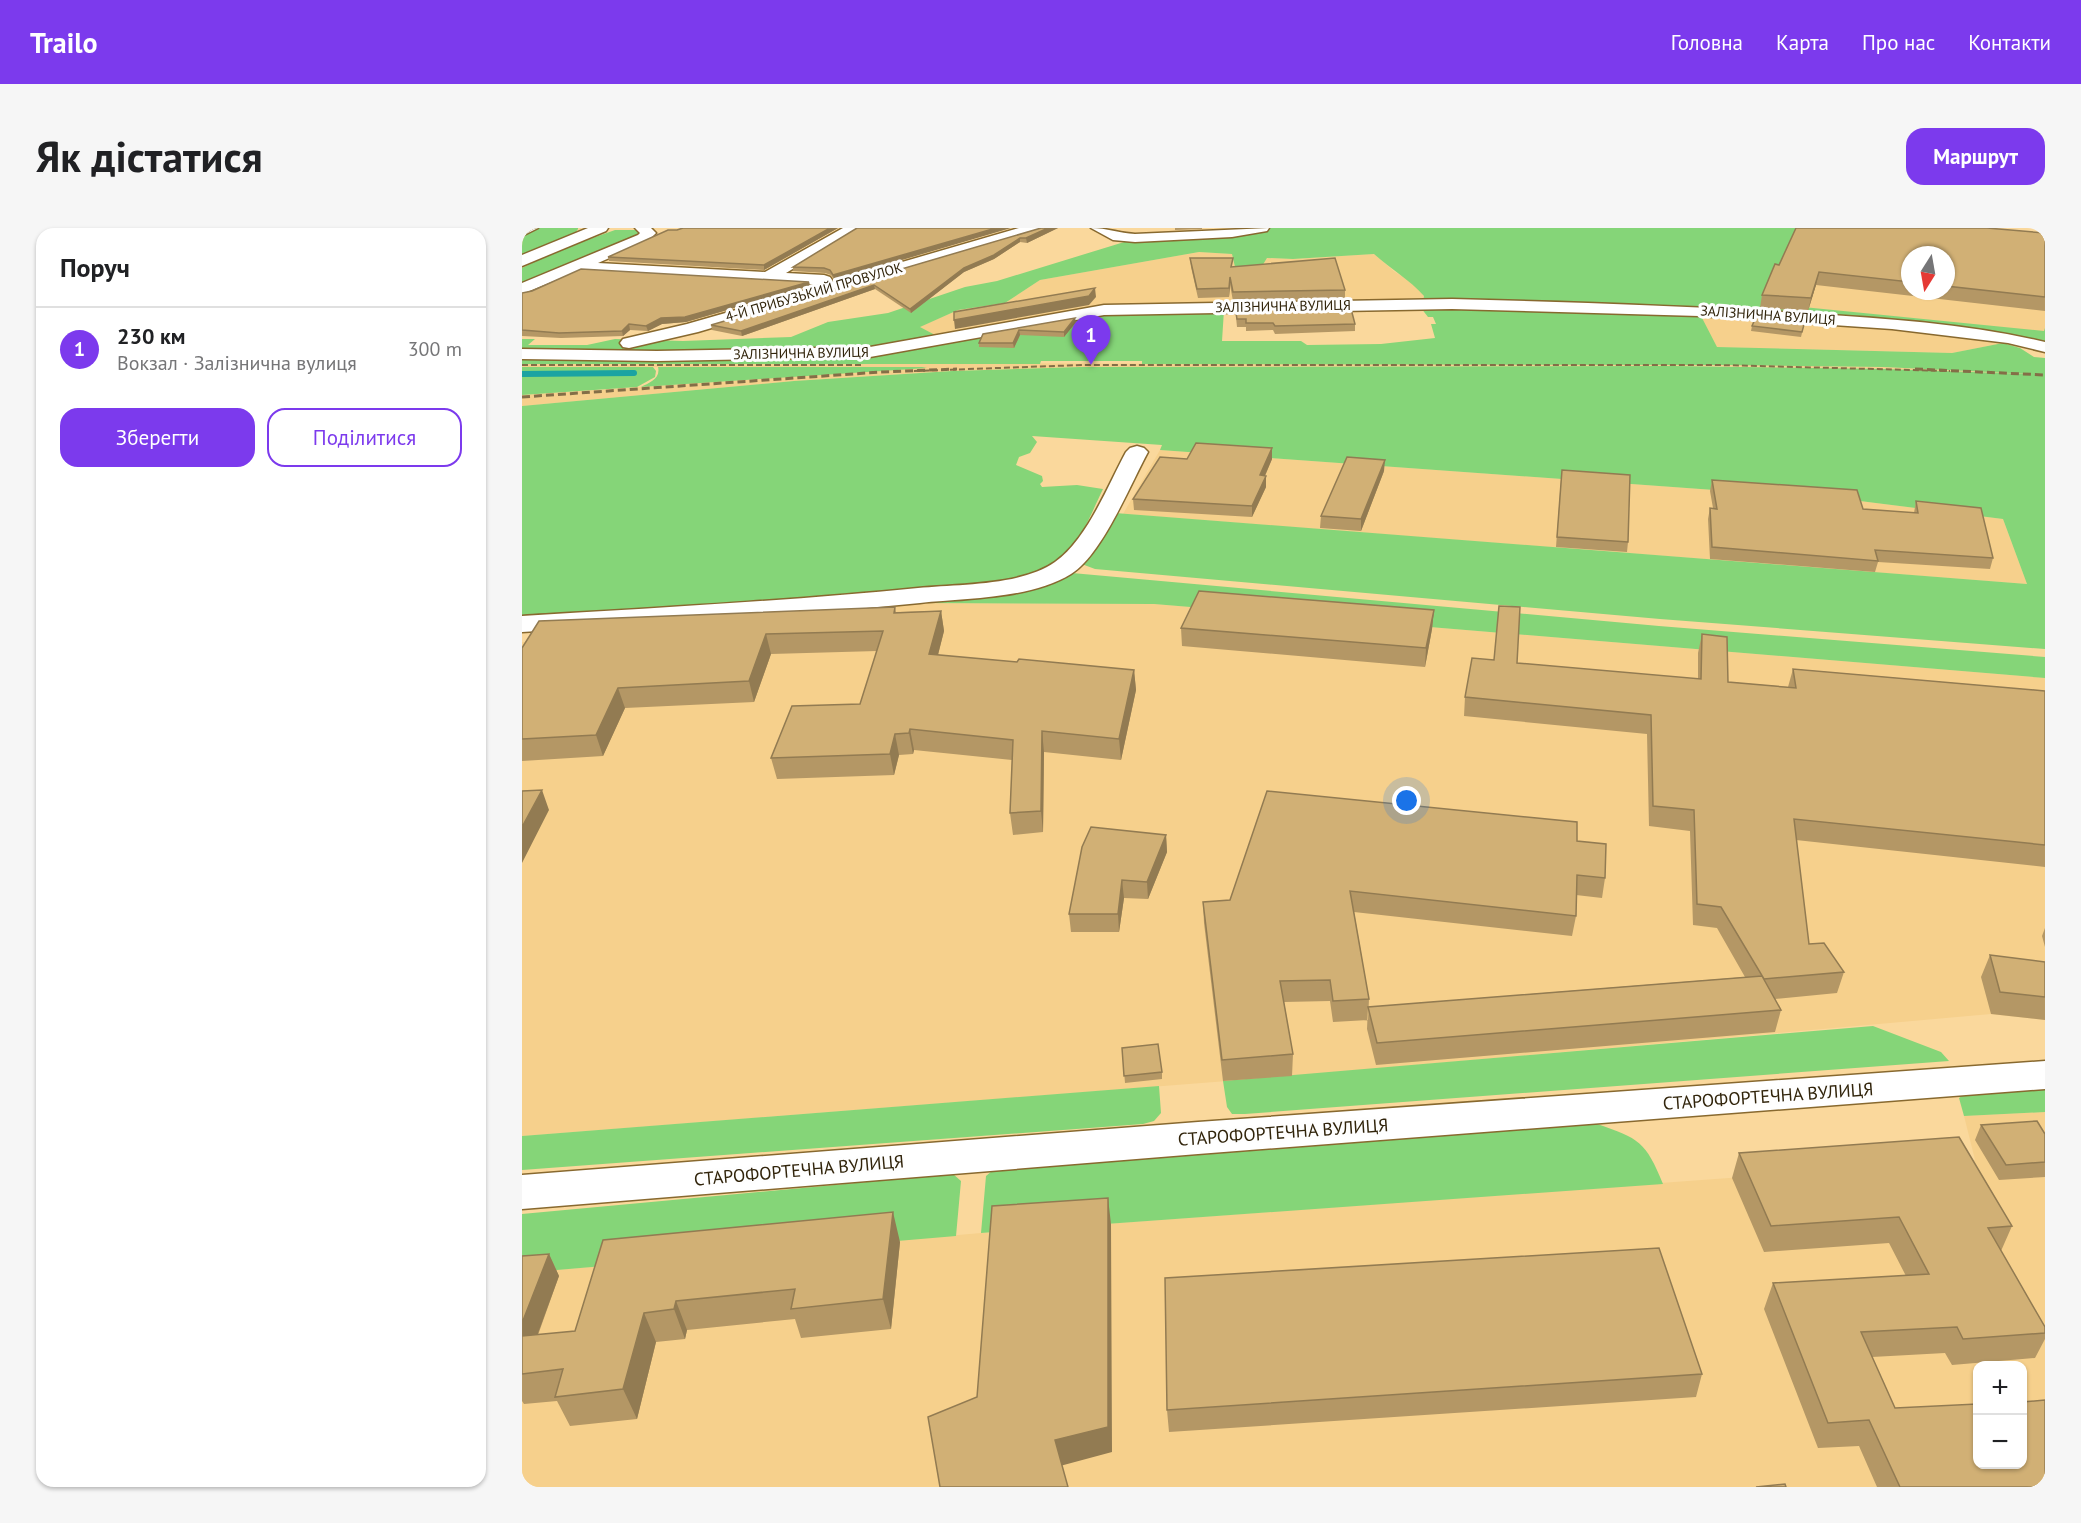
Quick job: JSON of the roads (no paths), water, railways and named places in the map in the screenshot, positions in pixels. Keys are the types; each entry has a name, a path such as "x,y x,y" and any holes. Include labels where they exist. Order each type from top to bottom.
{"street":[{"path":"522,232 531,228"},
{"path":"522,261 601,228"},
{"path":"522,289 647,236 648,231 642,228"},
{"path":"768,277 854,228"},
{"name":"4-Й ПРИБУЗЬКИЙ ПРОВУЛОК","path":"593,356 607,349 692,328 1035,228"},
{"path":"1098,228 1110,235 1134,238 1210,234 1262,228"},
{"path":"573,266 844,282"},
{"name":"ЗАЛІЗНИЧНА ВУЛИЦЯ","path":"522,354 593,356 870,352 1066,315 1142,308 1452,304 1783,315 2008,338 2045,346"},
{"path":"522,624 811,607 990,587 1032,580 1063,568 1079,555 1137,452"},
{"name":"СТАРОФОРТЕЧНА ВУЛИЦЯ","path":"522,1192 1186,1139 2045,1075"}],"waterway":[{"path":"522,374 634,373"}],"railway":[{"path":"522,365 863,365"},
{"path":"914,371 1082,365 1719,365 1950,371"},
{"path":"522,397 881,372 957,369"},
{"path":"1915,369 2045,375"}],"place":[{"name":"230 км","path":"1091,365"}]}
